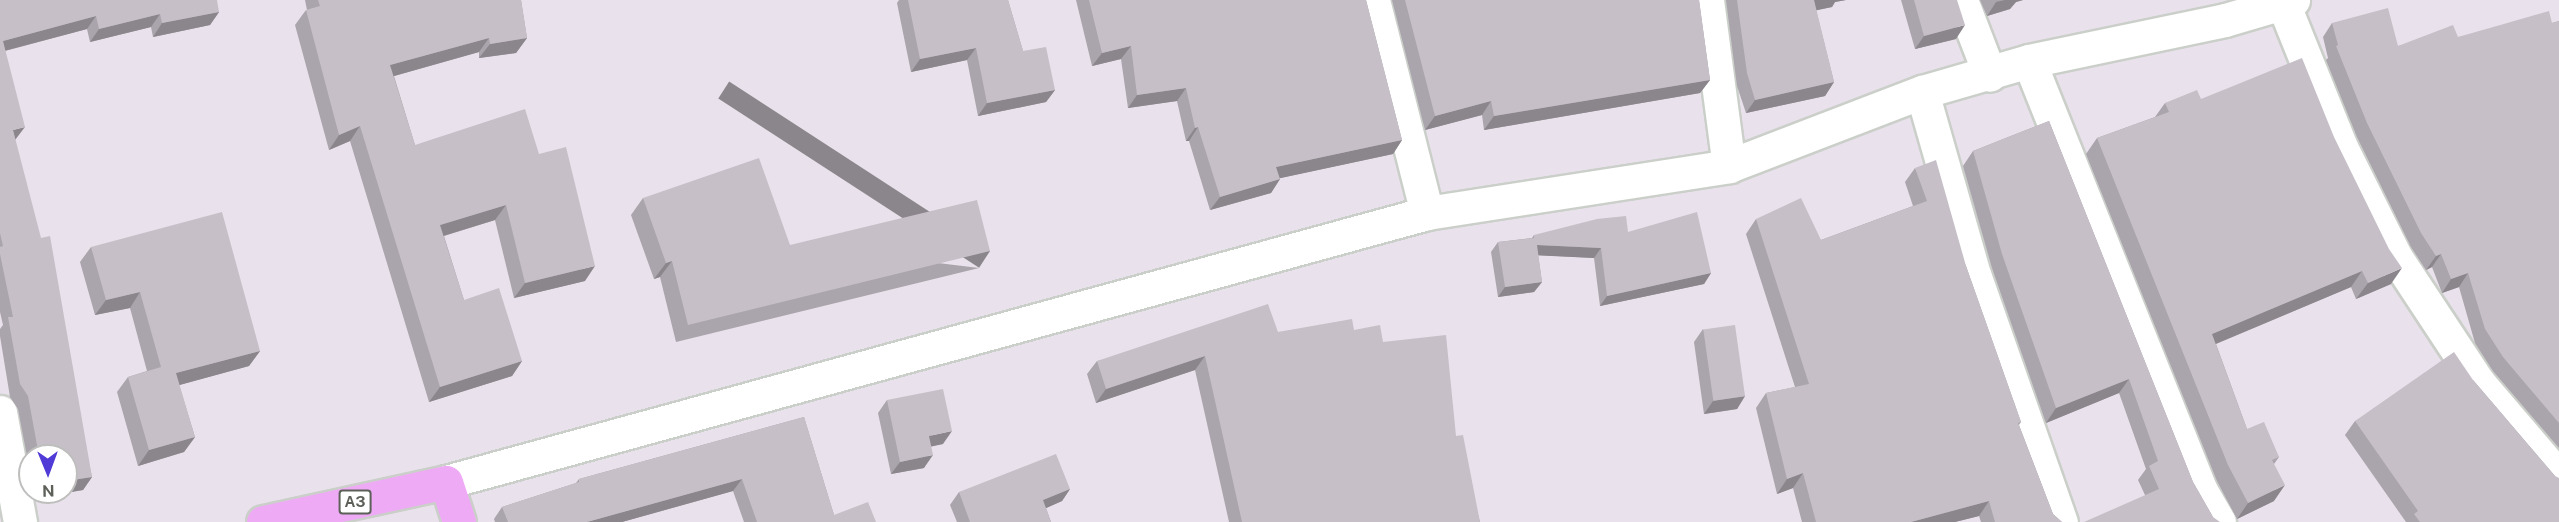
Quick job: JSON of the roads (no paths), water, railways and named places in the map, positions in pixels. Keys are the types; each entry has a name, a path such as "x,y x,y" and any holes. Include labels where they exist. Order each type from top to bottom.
{"main road":[{"name":"A3","path":"263,522 446,482"},
{"path":"446,482 459,522"}],"street":[{"path":"1373,0 1426,213"},
{"path":"1707,0 1729,166"},
{"path":"1961,0 1990,75"},
{"path":"446,482 1426,213 1729,166 1922,92 2222,10 2288,1 2340,145 2395,256 2478,382 2559,477"},
{"path":"2029,61 2200,489 2219,522"},
{"path":"1922,92 1974,274 2061,522"},
{"path":"0,412 20,522"}]}
